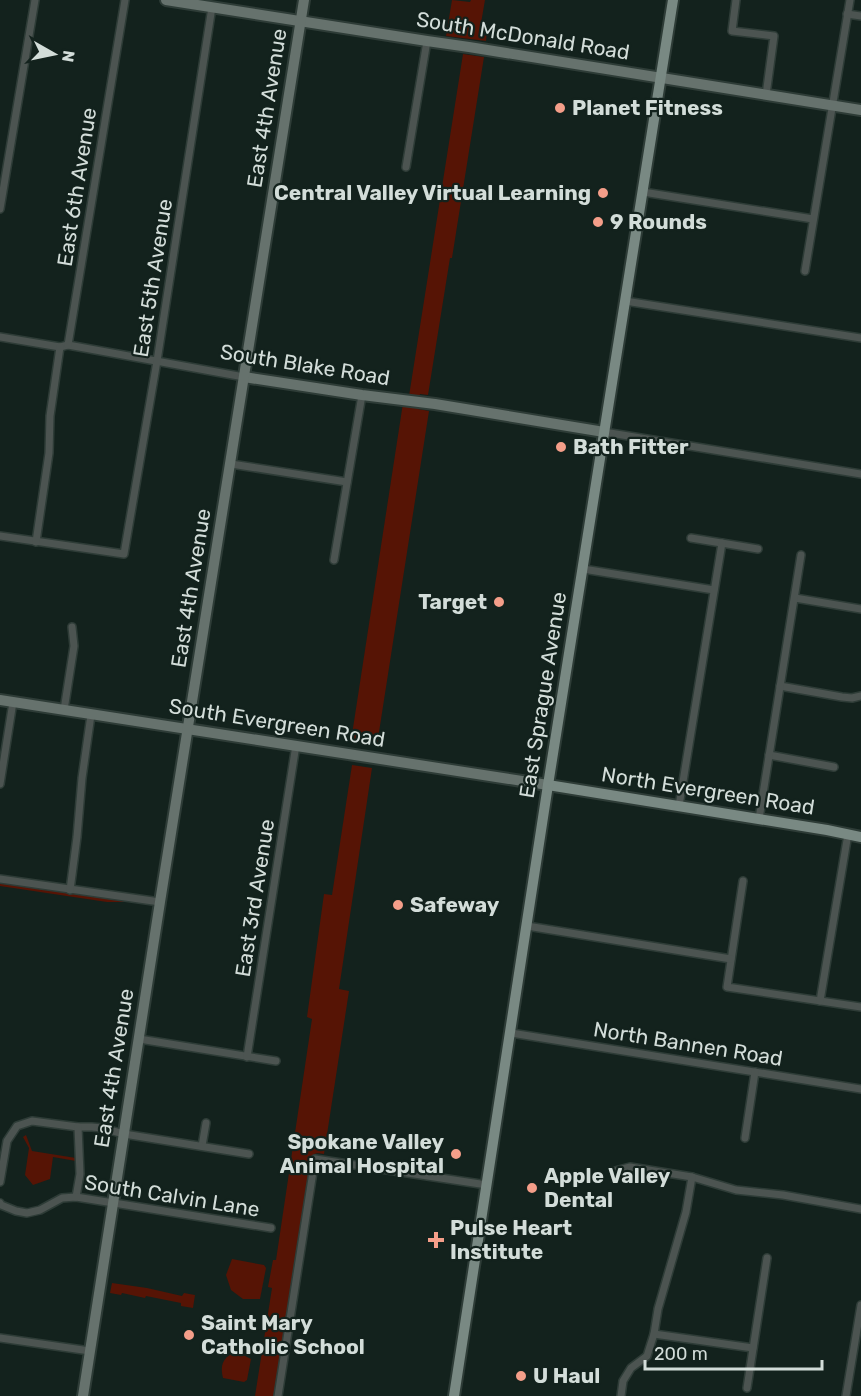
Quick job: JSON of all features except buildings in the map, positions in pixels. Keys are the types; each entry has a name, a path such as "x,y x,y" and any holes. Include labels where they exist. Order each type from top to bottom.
{"main road":[{"name":"East Sprague Avenue","path":"454,1396 673,0"},
{"name":"North Evergreen Road","path":"549,785 861,837"}],"street":[{"path":"0,209 35,0"},
{"name":"East 6th Avenue","path":"36,542 49,453 50,416 125,0"},
{"name":"South McDonald Road","path":"166,0 861,110"},
{"name":"East 4th Avenue","path":"82,1396 304,0"},
{"path":"736,0 732,31 774,36 766,95"},
{"path":"805,271 850,0"},
{"name":"East 5th Avenue","path":"36,542 124,554 157,361 212,8"},
{"path":"848,14 861,16"},
{"path":"406,167 427,41"},
{"path":"643,192 813,219"},
{"path":"625,301 861,338"},
{"name":"South Blake Road","path":"0,338 64,346 244,377 427,403 604,432"},
{"path":"334,560 362,395"},
{"path":"604,432 861,474"},
{"path":"231,465 347,482"},
{"path":"0,536 36,542"},
{"path":"691,538 758,549"},
{"path":"680,806 722,543"},
{"path":"759,819 801,555"},
{"path":"583,570 714,590"},
{"path":"795,598 861,609"},
{"path":"64,710 74,645 72,627"},
{"path":"780,686 842,697 861,696"},
{"name":"South Evergreen Road","path":"0,700 549,785"},
{"path":"0,784 13,702"},
{"path":"70,890 91,715"},
{"name":"East 3rd Avenue","path":"247,1056 296,745"},
{"path":"770,755 834,766"},
{"path":"820,1001 848,834"},
{"path":"0,879 160,902"},
{"path":"743,881 727,987 861,1007"},
{"path":"527,926 731,959"},
{"name":"North Bannen Road","path":"511,1033 861,1089"},
{"path":"139,1039 276,1061"},
{"path":"745,1138 754,1072"},
{"path":"0,1182 6,1141 17,1126 32,1121 92,1127 249,1154"},
{"path":"202,1146 206,1123"},
{"path":"76,1197 80,1174 78,1127"},
{"path":"279,1396 315,1159 487,1185"},
{"path":"615,1171 630,1167 692,1177 735,1190 783,1195 861,1209"},
{"path":"621,1396 623,1381 631,1368 647,1356 686,1212 692,1177"},
{"name":"South Calvin Lane","path":"0,1204 27,1213 40,1210 62,1198 76,1197 271,1228"},
{"path":"747,1388 766,1258"},
{"path":"846,1396 861,1305"},
{"path":"654,1334 753,1348"},
{"path":"0,1338 90,1351"}],"shaded area":[{"path":"452,0 470,2 471,0 485,0 480,29 487,31 486,41 446,36"},
{"path":"463,54 484,57 428,395 420,394 419,398 409,396"},
{"path":"403,403 418,405 418,409 429,411 377,745 351,741"},
{"path":"352,765 372,768 339,989 349,991 324,1154 318,1153 311,1158 274,1396 255,1396 272,1288 268,1287 273,1260 276,1260 312,1019 307,1017 324,894 332,895"},
{"path":"0,882 83,895 130,899 123,902 107,902 0,886"},
{"path":"26,1135 32,1151 76,1158 76,1161 53,1157 50,1179 33,1185 25,1175 29,1148 23,1137"},
{"path":"232,1259 264,1265 266,1268 260,1299 243,1299 231,1290 226,1275"},
{"path":"112,1283 182,1296 184,1293 195,1295 193,1308 181,1306 181,1303 146,1296 145,1298 110,1293"},
{"path":"234,1353 251,1359 247,1380 244,1382 223,1378 223,1363"}],"place":[{"name":"Planet Fitness","path":"560,108"},
{"name":"Central Valley Virtual Learning","path":"603,193"},
{"name":"9 Rounds","path":"598,222"},
{"name":"Bath Fitter","path":"561,447"},
{"name":"Target","path":"499,602"},
{"name":"Safeway","path":"398,905"},
{"name":"Spokane Valley Animal Hospital","path":"456,1154"},
{"name":"Apple Valley Dental","path":"532,1188"},
{"name":"Pulse Heart Institute","path":"436,1240"},
{"name":"Saint Mary Catholic School","path":"189,1335"},
{"name":"U Haul","path":"521,1376"}]}
